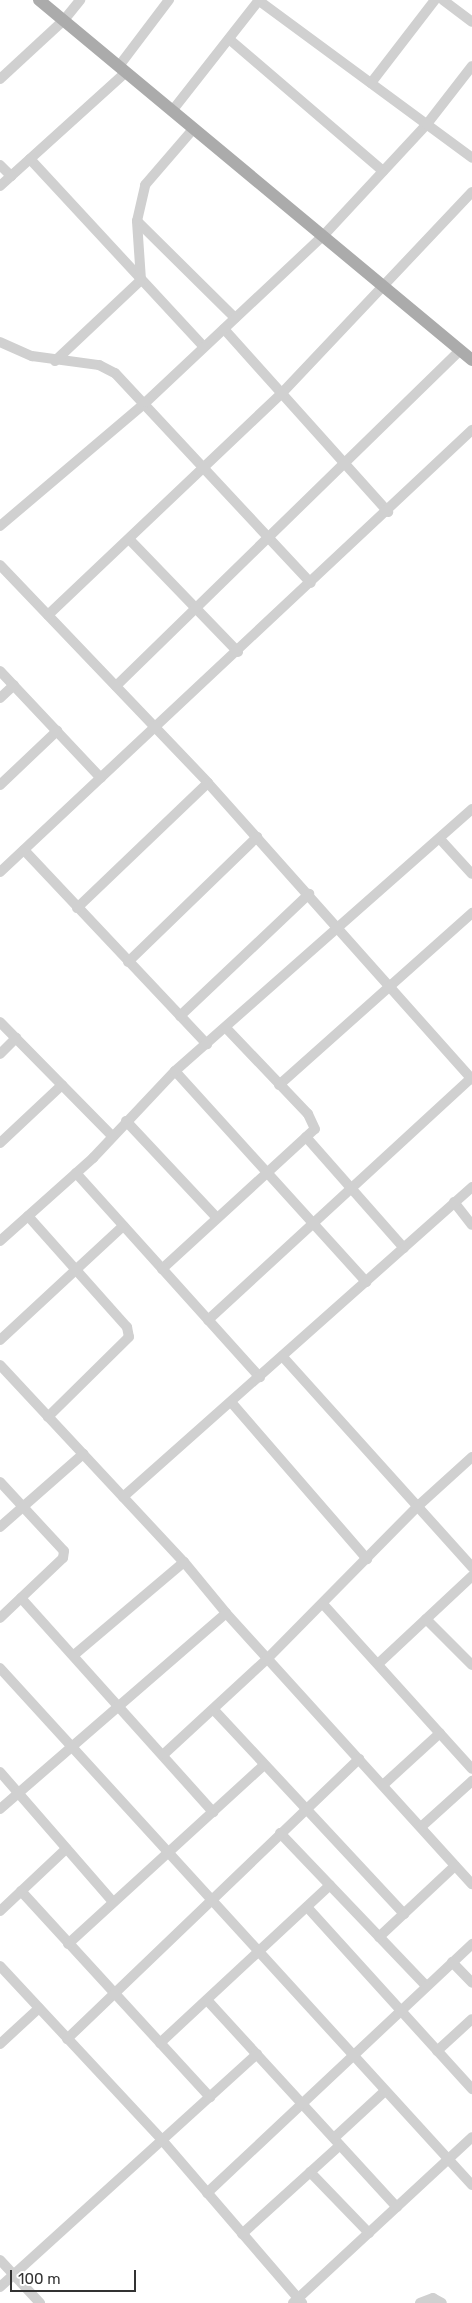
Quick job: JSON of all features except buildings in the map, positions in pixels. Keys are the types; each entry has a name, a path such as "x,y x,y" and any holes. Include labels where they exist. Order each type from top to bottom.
{"main road":[{"path":"39,0 472,360"}],"street":[{"path":"0,79 64,20 80,0"},
{"path":"0,186 122,69 169,0"},
{"path":"172,111 259,0 472,158"},
{"path":"372,84 435,0"},
{"path":"443,0 472,22"},
{"path":"229,39 383,171"},
{"path":"0,526 146,402 323,236 427,124 472,66"},
{"path":"142,280 137,221 146,185 194,128"},
{"path":"30,159 204,347"},
{"path":"0,165 11,176"},
{"path":"48,615 281,394 385,287 472,192"},
{"path":"137,221 235,318"},
{"path":"55,361 142,280"},
{"path":"224,329 388,512"},
{"path":"0,342 55,361 108,367 146,402 311,583"},
{"path":"116,686 270,539 460,350"},
{"path":"0,872 388,512 472,430"},
{"path":"129,539 238,652"},
{"path":"0,565 208,783 340,928 471,1078 314,1225 208,1320"},
{"path":"0,670 101,778"},
{"path":"0,698 14,685"},
{"path":"0,785 57,731"},
{"path":"77,908 208,783"},
{"path":"2,1235 28,1216 76,1173 176,1071 340,928 472,809"},
{"path":"128,962 257,837"},
{"path":"440,839 472,874"},
{"path":"24,850 207,1044"},
{"path":"180,1016 309,894"},
{"path":"278,1085 472,913"},
{"path":"0,1022 112,1136"},
{"path":"162,1269 315,1129 314,1121 226,1028"},
{"path":"0,1054 16,1038"},
{"path":"176,1071 266,1174 366,1282"},
{"path":"0,1143 62,1085"},
{"path":"126,1121 217,1218"},
{"path":"306,1137 404,1248"},
{"path":"76,1173 260,1378"},
{"path":"122,1497 260,1378 472,1186"},
{"path":"454,1202 472,1225"},
{"path":"28,1216 128,1327 129,1337 48,1417"},
{"path":"0,1340 123,1226"},
{"path":"282,1358 472,1567"},
{"path":"0,1365 184,1562 267,1659 471,1882"},
{"path":"231,1402 367,1559"},
{"path":"0,1527 83,1454"},
{"path":"164,1754 214,1710 267,1659 418,1506 472,1457"},
{"path":"0,1482 64,1551 63,1558 0,1618"},
{"path":"74,1654 184,1562"},
{"path":"378,1664 472,1576"},
{"path":"22,1598 164,1754 213,1812"},
{"path":"323,1604 472,1769"},
{"path":"0,1809 75,1747 226,1613"},
{"path":"426,1619 472,1665"},
{"path":"0,1668 75,1747 210,1900 472,2185"},
{"path":"214,1710 264,1766 404,1914"},
{"path":"383,1785 440,1733"},
{"path":"68,2039 210,1900 359,1759"},
{"path":"68,1944 264,1766"},
{"path":"0,1772 113,1902"},
{"path":"420,1828 472,1781"},
{"path":"280,1834 426,1986"},
{"path":"0,1911 66,1849"},
{"path":"379,1937 455,1866"},
{"path":"160,2043 330,1885"},
{"path":"21,1891 210,2097"},
{"path":"307,1907 472,2090"},
{"path":"207,2193 301,2102 472,1944"},
{"path":"452,1962 472,1983"},
{"path":"0,1966 162,2140 298,2301 472,2137"},
{"path":"207,2000 397,2207"},
{"path":"0,2044 39,2008"},
{"path":"437,2052 472,2019"},
{"path":"0,2287 257,2054"},
{"path":"242,2234 310,2172 385,2091"},
{"path":"310,2172 369,2233"},
{"path":"0,2260 40,2303"},
{"path":"420,2303 433,2298 442,2303"}]}
